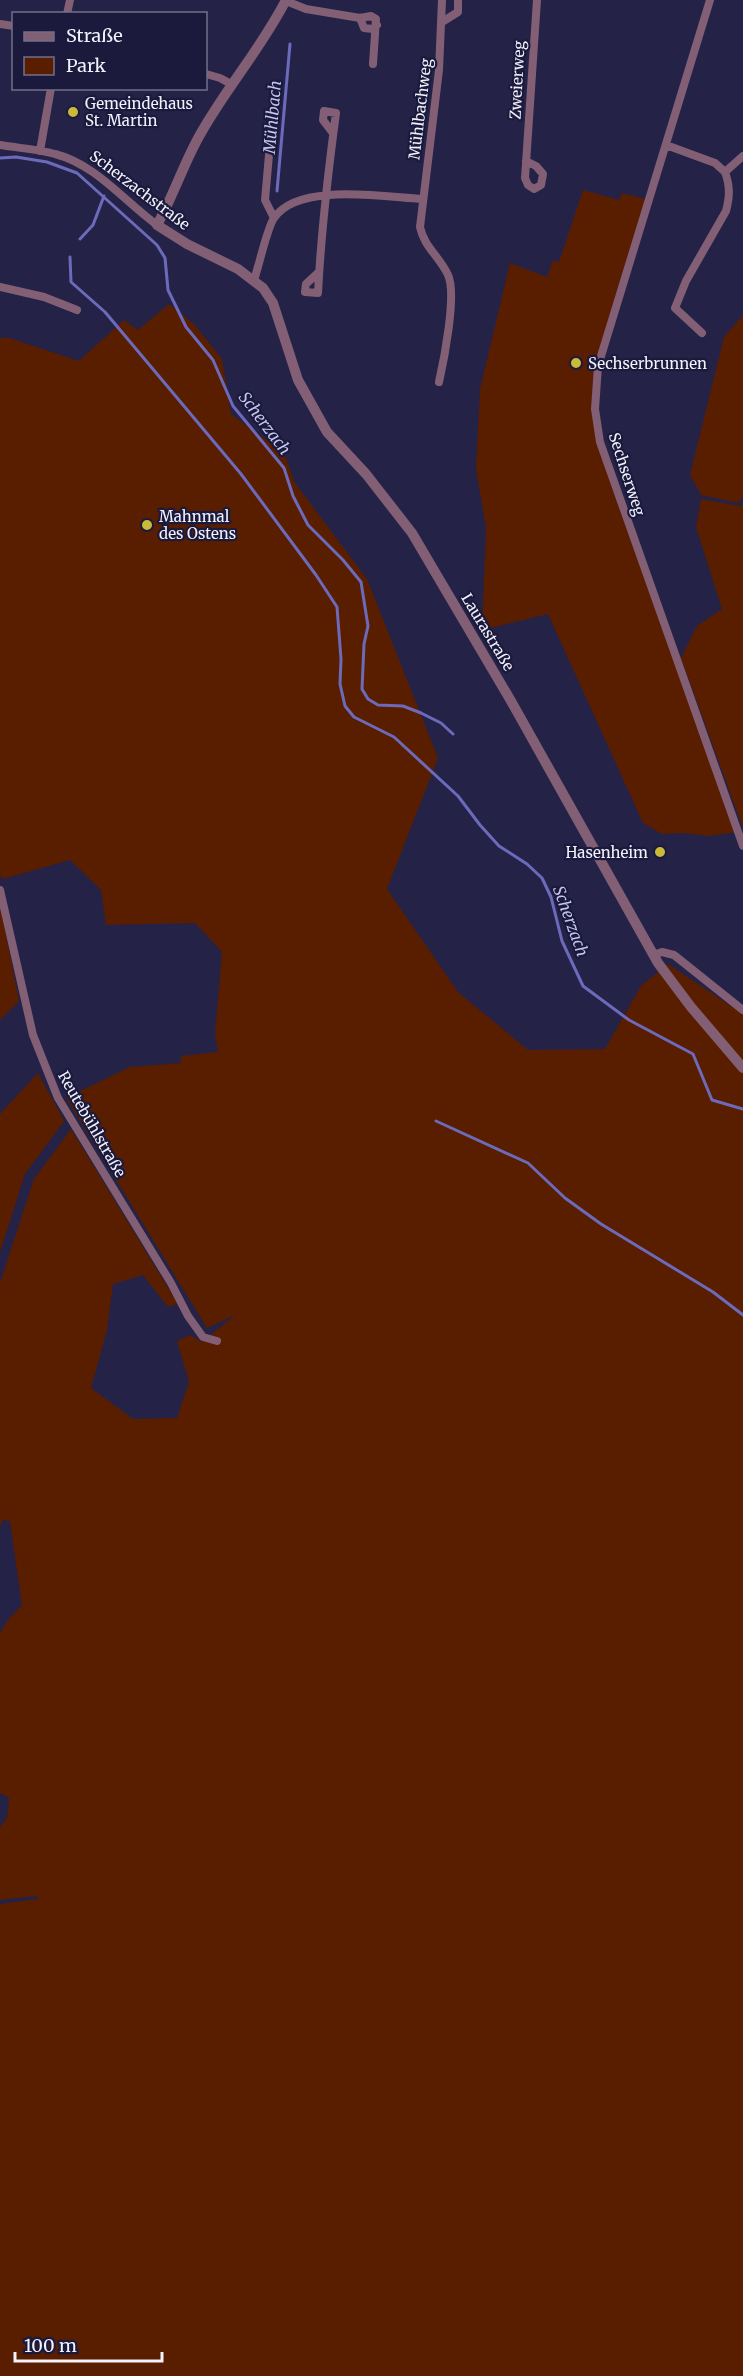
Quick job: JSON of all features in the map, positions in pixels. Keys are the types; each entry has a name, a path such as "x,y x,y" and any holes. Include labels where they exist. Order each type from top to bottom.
{"street":[{"path":"157,225 201,132 231,84 266,36 286,0 306,9 360,18 371,16 376,19 373,64"},
{"name":"Mühlbachweg","path":"439,382 446,349 450,278 422,237 420,227 439,70 442,0"},
{"path":"442,22 458,12 458,0"},
{"name":"Zweierweg","path":"526,161 537,0"},
{"name":"Sechserweg","path":"710,0 598,366 595,409 600,442 743,846"},
{"path":"207,74 231,84"},
{"path":"40,151 51,90"},
{"path":"272,121 265,200 274,218"},
{"path":"319,272 325,194 333,133"},
{"name":"Scherzachstraße","path":"0,145 56,154 86,167 157,225 254,280"},
{"path":"666,145 715,163 725,172 729,184 726,211 686,281 675,308 702,333"},
{"path":"725,172 743,156"},
{"path":"254,280 274,218 285,207 299,199 325,194 422,199"},
{"name":"Laurastraße","path":"254,280 263,288 273,303 298,380 327,432 366,474 412,533 517,711 653,955 691,1007 743,1068"},
{"path":"0,287 44,297 77,310"},
{"name":"Reutebühlstraße","path":"0,890 33,1035 58,1098 171,1282 188,1316 203,1337 218,1341"},
{"path":"653,955 662,952 674,955 743,1010"}],"green space":[{"path":"583,190 619,200 622,193 649,200 598,366 595,409 600,442 738,832 708,836 683,833 662,834 643,823 548,614 482,630 486,528 476,469 480,389 510,263 547,277 553,260 559,262"},
{"path":"169,304 194,324 222,359 231,414 284,453 295,483 367,579 438,758 387,889 458,992 528,1050 605,1049 641,986 668,964 743,1014 743,2376 0,2376 0,1904 38,1899 37,1896 0,1900 0,1827 7,1818 9,1798 0,1793 0,1633 22,1605 10,1522 3,1519 0,1527 0,1283 34,1179 71,1129 178,1304 168,1307 143,1275 113,1284 107,1330 91,1388 133,1419 177,1418 189,1382 177,1341 190,1335 202,1342 235,1315 207,1328 66,1098 130,1067 181,1063 181,1056 218,1052 215,1034 222,952 195,923 106,925 101,890 70,860 3,879 0,875 0,338 9,338 79,361 124,320 138,330"},
{"path":"743,315 743,496 739,503 701,495 690,475 724,337"},
{"path":"701,499 741,506 743,503 743,828 681,658 697,626 722,609 696,527"},
{"path":"0,905 19,1001 0,1020"},
{"path":"38,1073 64,1121 25,1174 0,1252 0,1114"}],"waterway":[{"name":"Mühlbach","path":"277,191 290,44"},
{"name":"Scherzach","path":"0,158 16,157 47,162 77,173 157,245 165,258 168,290 186,327 213,360 233,406 284,468 293,496 308,525 361,582 368,626 364,644 362,689 368,699 378,705 403,706 421,713 441,723 453,734"},
{"path":"80,239 93,225 104,196"},
{"path":"70,257 71,282 105,312 241,474 337,607 341,659 340,684 345,706 354,717 394,737 458,796 499,846 527,864 542,878 551,897 562,941 583,986 629,1020 693,1054 712,1100 743,1109"},
{"path":"436,1121 528,1163 565,1198 601,1224 713,1292 743,1315"}],"place":[{"name":"Gemeindehaus St. Martin","path":"73,112"},
{"name":"Sechserbrunnen","path":"576,363"},
{"name":"Mahnmal des Ostens","path":"147,525"},
{"name":"Hasenheim","path":"660,852"}]}
